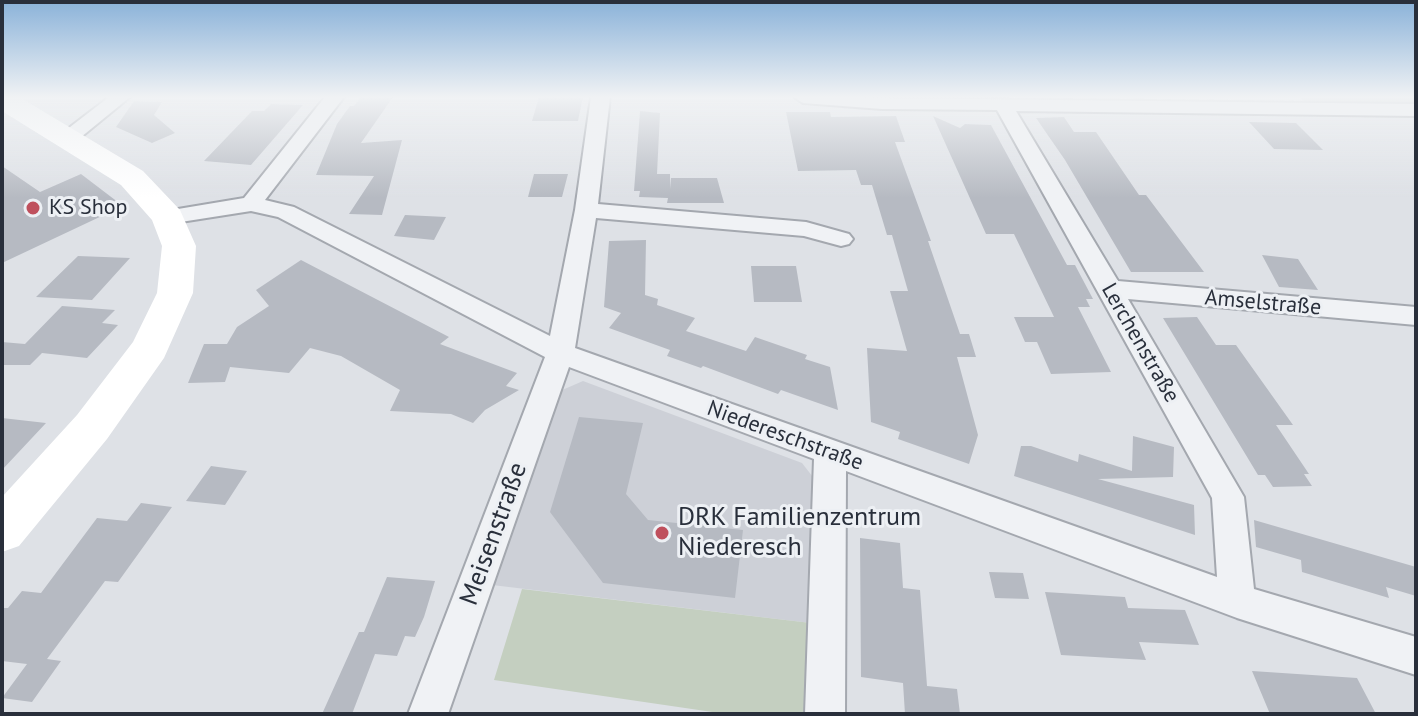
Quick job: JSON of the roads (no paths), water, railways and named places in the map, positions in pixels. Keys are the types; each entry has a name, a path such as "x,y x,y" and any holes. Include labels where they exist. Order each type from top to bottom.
{"main road":[{"path":"2,531 92,427 150,348 175,293 179,246 168,217 132,178 55,130"}],"street":[{"path":"68,138 78,130"},
{"path":"251,204 309,130"},
{"name":"Meisenstraße","path":"428,714 560,353 586,210 597,130"},
{"name":"Lerchenstraße","path":"1018,130 1228,497 1237,601"},
{"name":"Niedereschstraße","path":"168,217 251,204 286,212 560,353 1237,601 1416,656"},
{"path":"586,210 806,229 841,239"},
{"name":"Amselstraße","path":"1109,289 1416,316"},
{"path":"825,714 830,452"}],"place":[{"name":"KS Shop","path":"33,208"},
{"name":"DRK Familienzentrum Niederesch","path":"662,533"}]}
